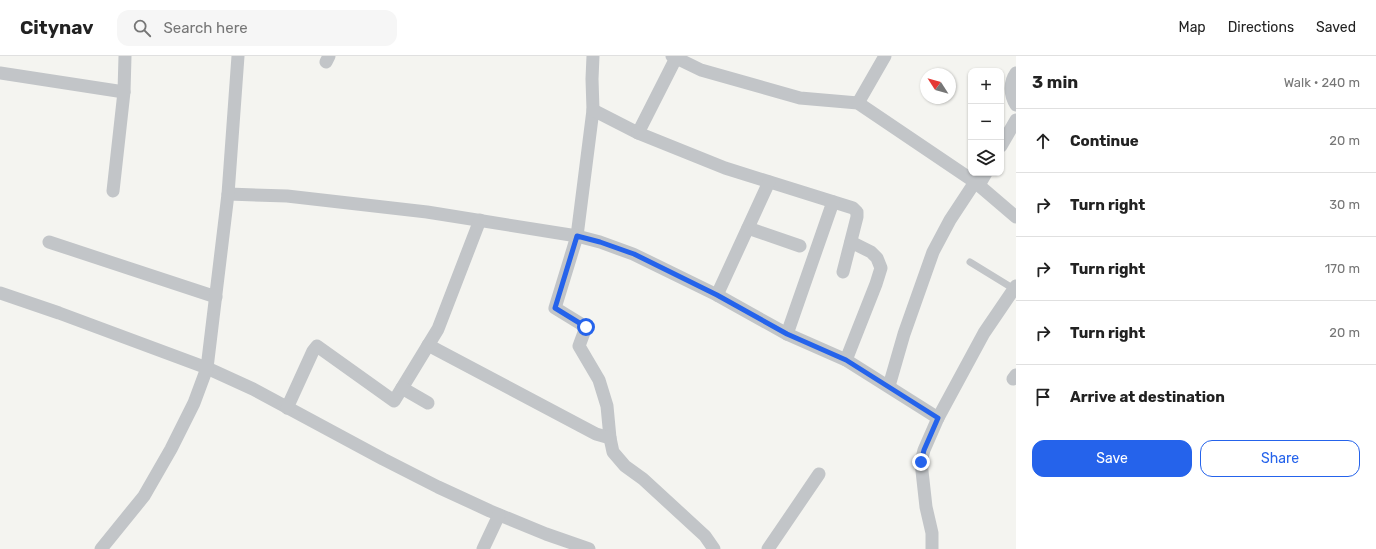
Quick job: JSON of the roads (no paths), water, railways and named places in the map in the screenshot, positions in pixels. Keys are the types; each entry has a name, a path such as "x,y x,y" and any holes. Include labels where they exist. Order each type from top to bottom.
{"street":[{"path":"113,191 124,92 125,56"},
{"path":"101,549 144,496 171,449 194,403 207,368 228,194 238,56"},
{"path":"594,56 592,79 593,110 577,236 555,308 586,327 579,346 599,380 607,406 613,452 625,466 643,479 706,536 714,549"},
{"path":"858,103 885,56"},
{"path":"638,133 675,57 701,70 800,98 858,103 977,184 1016,217"},
{"path":"0,73 124,92"},
{"path":"1016,74 1010,90 1016,104"},
{"path":"593,110 638,133 725,168 853,208 857,212 857,217 843,272"},
{"path":"1004,141 1016,120"},
{"path":"890,386 904,334 933,252 950,220 984,176"},
{"path":"717,295 769,182"},
{"path":"228,194 287,196 427,212 577,236 600,242 634,254 717,295 787,334 846,360 890,386 938,418"},
{"path":"787,334 833,202"},
{"path":"287,408 316,346 394,401 438,329 480,220"},
{"path":"748,228 800,246"},
{"path":"48,242 216,297"},
{"path":"846,360 881,268 878,258 872,252 851,242"},
{"path":"932,549 932,533 926,507 921,462 924,450 938,418 984,333 1015,288"},
{"path":"0,293 60,313 207,368 253,390 438,487 499,515 589,549"},
{"path":"428,345 596,434 610,438"},
{"path":"402,388 428,403"},
{"path":"768,549 819,474"},
{"path":"483,549 499,515"}],"lane":[{"path":"970,262 1015,288"}]}
